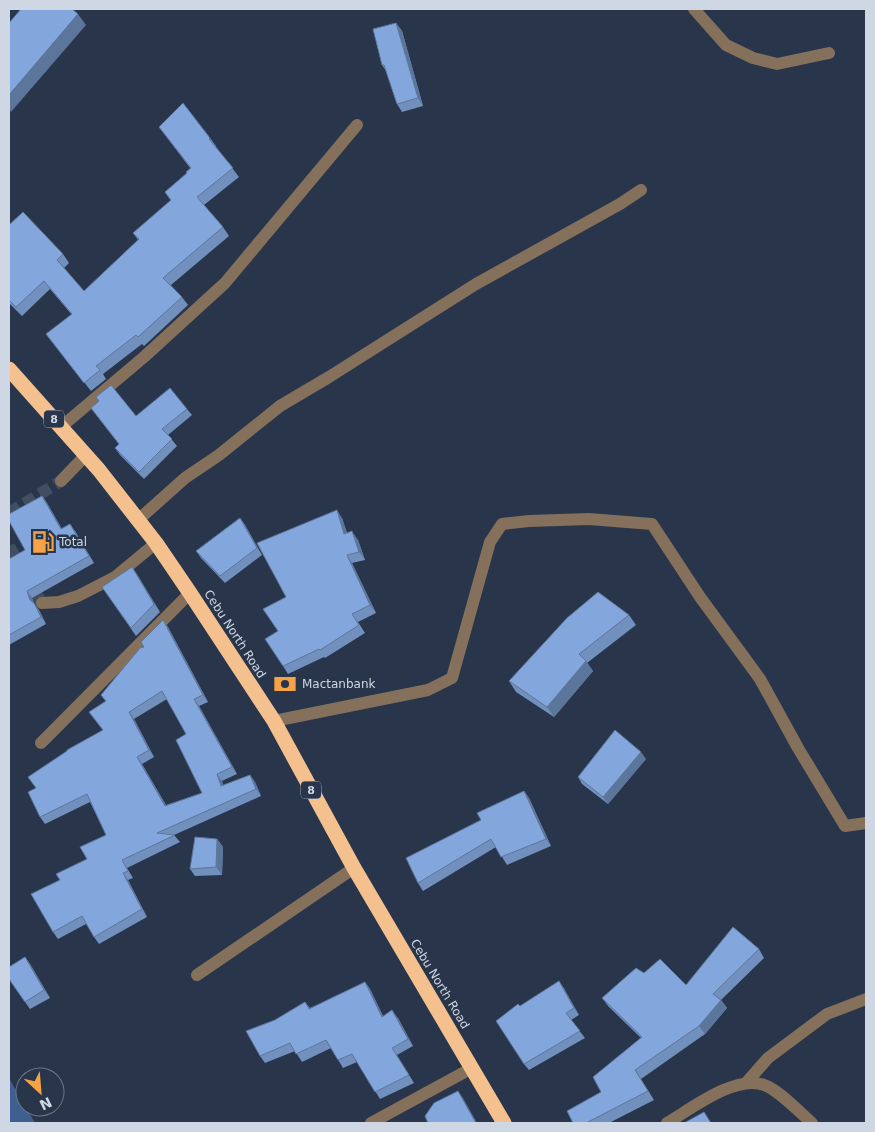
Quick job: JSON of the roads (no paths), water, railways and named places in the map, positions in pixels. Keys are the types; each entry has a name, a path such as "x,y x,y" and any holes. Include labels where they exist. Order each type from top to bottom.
{"highway":[{"name":"Cebu North Road","path":"9,369 86,455 156,543 190,593 274,721 354,868 504,1123"}],"street":[{"path":"694,9 726,45 752,58 778,64 829,52"},
{"path":"61,427 144,357 225,283 357,125"},
{"path":"138,520 185,478 219,455 280,406 476,284 620,204 641,190"},
{"path":"61,480 86,455"},
{"path":"274,721 428,690 452,678 490,542 502,524 529,520 589,519 652,524 700,597 760,679 798,748 845,826 866,823"},
{"path":"42,603 59,602 78,596 115,577 156,543"},
{"path":"41,743 190,593"},
{"path":"197,975 354,868"},
{"path":"746,1083 768,1058 827,1014 866,999"},
{"path":"372,1123 472,1068"},
{"path":"667,1123 725,1088 746,1083 763,1084 775,1091 812,1123"}],"water":[{"path":"9,1078 15,1088 15,1117 32,1117 35,1123 9,1123"}],"tunnel":[{"path":"9,513 61,481"},
{"path":"9,546 42,603"}],"place":[{"name":"Total","path":"43,542"},
{"name":"Mactanbank","path":"285,684"}]}
